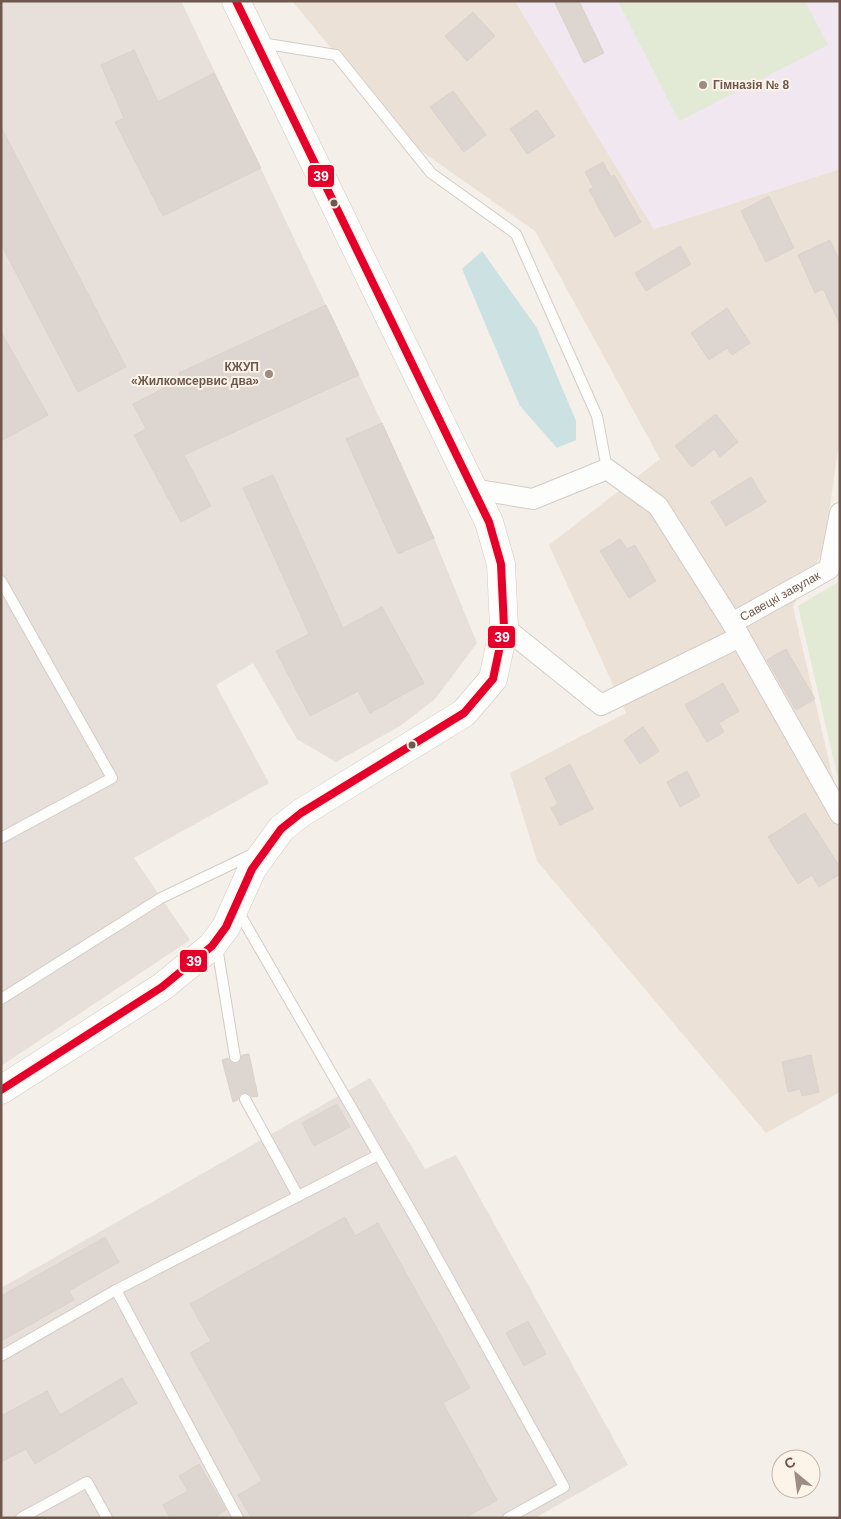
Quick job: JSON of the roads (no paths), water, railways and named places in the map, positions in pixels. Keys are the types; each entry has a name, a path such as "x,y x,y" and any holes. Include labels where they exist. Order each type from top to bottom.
{"street":[{"path":"1,1090 162,986 212,946 226,927 236,908 252,869 281,829 301,813 464,713 493,679 504,627 501,564 489,522 258,42 236,1"},
{"path":"473,489 533,499 607,469 658,506 736,630 840,814"},
{"name":"Савецкі завулак","path":"504,627 601,705 736,630 829,569 840,513"}],"lane":[{"path":"258,42 336,55 431,173 516,234 597,416 607,469"},
{"path":"1,581 112,778 1,838"},
{"path":"1,999 161,898 267,847"},
{"path":"236,908 418,1223 564,1487 508,1518"},
{"path":"216,940 235,1057"},
{"path":"245,1099 298,1196"},
{"path":"1,1356 116,1290 378,1155"},
{"path":"116,1290 238,1518"},
{"path":"21,1518 87,1482 107,1518"}],"place":[{"name":"Гімназія № 8","path":"703,85"},
{"name":"КЖУП «Жилкомсервис два»","path":"269,374"}]}
